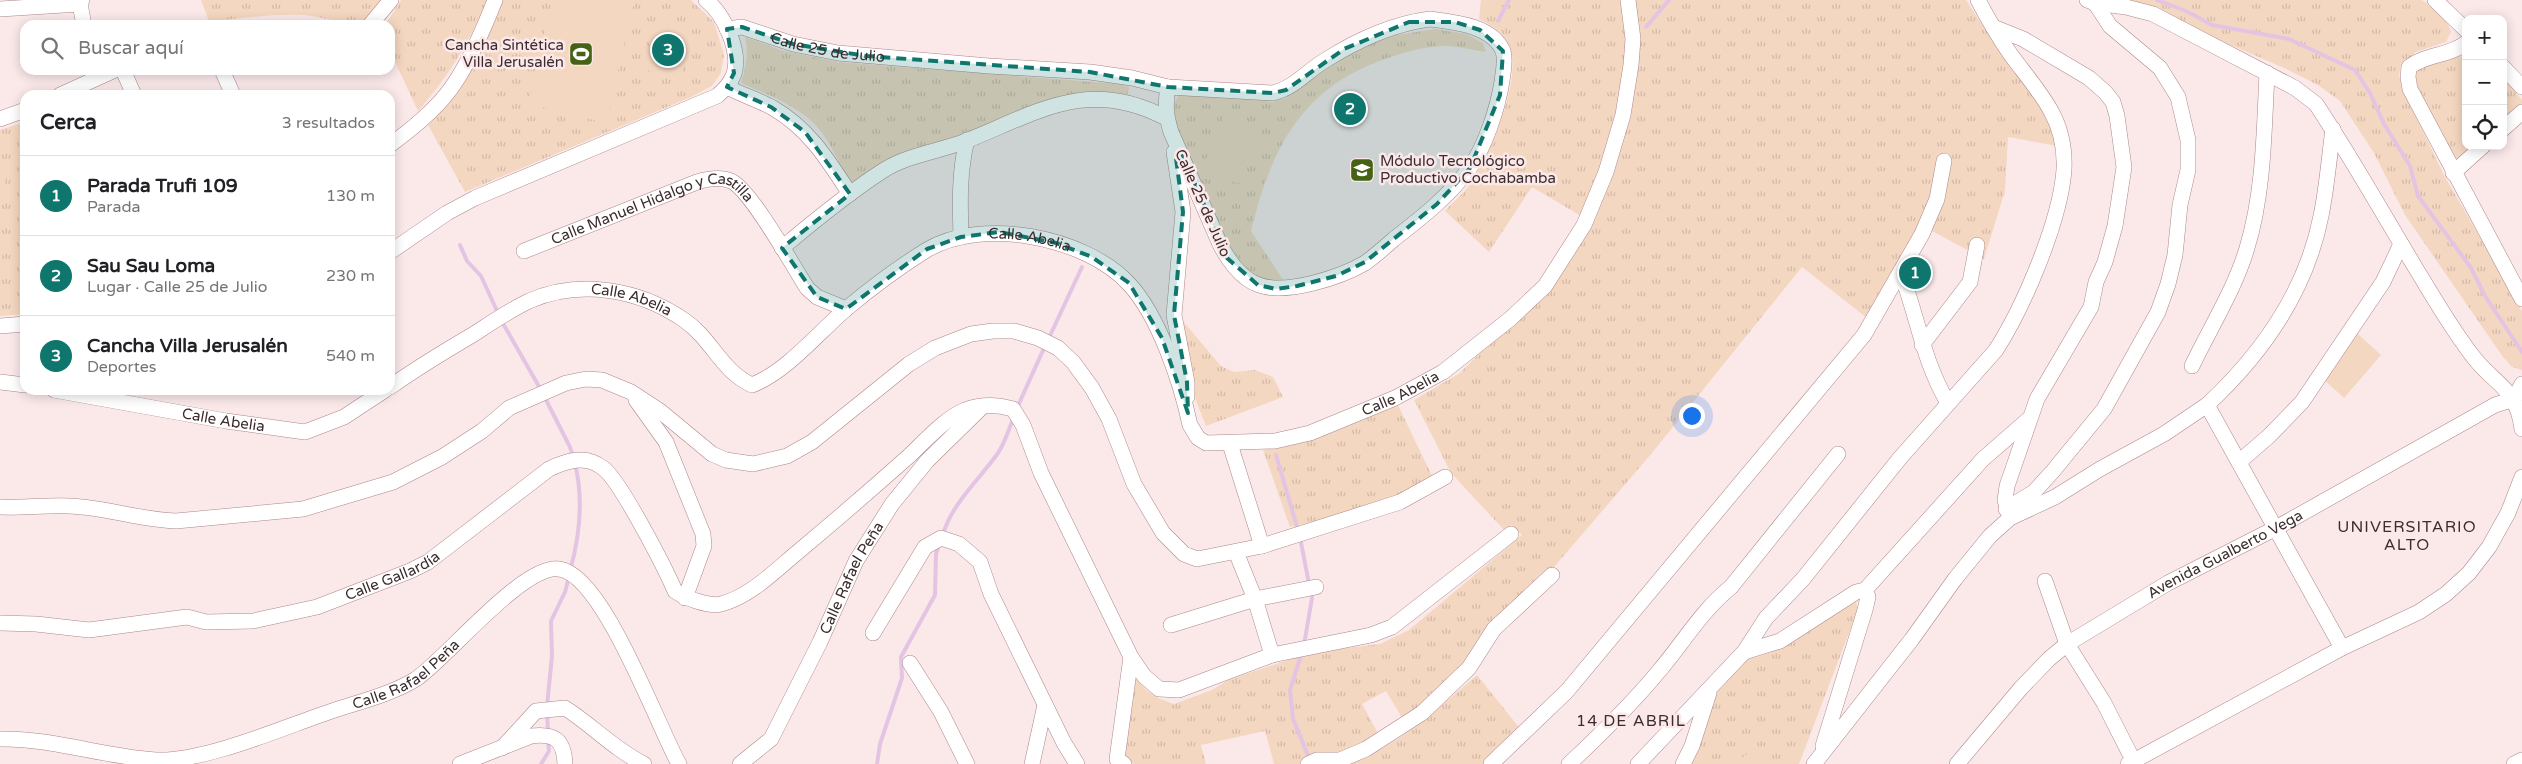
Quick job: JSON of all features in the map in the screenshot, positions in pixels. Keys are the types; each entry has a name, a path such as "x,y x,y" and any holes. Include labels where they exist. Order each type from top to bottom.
{"street":[{"path":"374,20 391,0"},
{"path":"395,141 428,112 454,84 484,28 495,0"},
{"path":"395,249 447,213 475,198 717,96 728,87 734,73 734,54 727,29 715,6 706,0"},
{"name":"Calle Abelia","path":"395,384 528,302 576,289 619,291 666,309 704,335 728,367 744,382 752,385 761,381 846,309 927,249 962,236 999,232 1019,234 1056,243 1092,256 1128,283 1144,304 1162,338 1188,413 1190,425 1198,438 1206,443 1230,444 1275,441 1310,433 1395,398 1443,372 1510,320 1545,286 1584,224 1606,172 1623,115 1633,40 1628,0"},
{"path":"1638,764 1744,652 1766,618 1803,580 1888,473 1982,366 2005,336 2043,249 2061,190 2064,169 2063,147 2051,112 1993,27 1978,0"},
{"path":"2435,0 2462,26"},
{"path":"0,9 81,2 83,20"},
{"path":"2091,2 2126,6 2153,14 2295,88 2316,104 2435,300 2475,358 2488,374 2500,382 2514,399 2522,429"},
{"path":"1817,761 1912,639 1955,579 2008,513 2034,492 2047,478 2104,409 2158,312 2168,284 2175,255 2180,205 2188,170 2188,140 2178,97 2160,68 2110,26 2091,2"},
{"name":"Calle 25 de Julio","path":"727,29 742,27 793,44 838,53 989,66 1090,72 1132,78 1168,87 1273,93 1286,90 1322,62 1374,33 1409,22 1430,19 1455,22 1480,30 1493,39 1503,51 1504,66 1500,95 1488,130 1470,168 1452,190 1414,224 1365,262 1336,276 1276,289 1258,285 1241,273 1227,258 1169,125 1165,102 1168,87"},
{"path":"1993,27 2023,39 2089,78 2105,92 2113,102 2117,116 2124,167 2115,226 2105,262 2096,282 2091,307 2037,399 2007,486 2008,513"},
{"path":"2462,46 2456,50 2418,60 2409,67 2410,89 2453,173 2522,299"},
{"path":"2507,71 2522,86"},
{"path":"2192,366 2232,286 2247,249 2256,214 2261,173 2267,73"},
{"path":"68,90 92,75"},
{"path":"125,75 132,90"},
{"path":"224,75 231,90"},
{"path":"728,87 771,107 800,127 820,148 850,194"},
{"path":"782,248 850,194 886,169 972,138 1061,102 1084,99 1127,101 1144,106 1169,125 1183,212 1174,315 1188,382 1188,413"},
{"path":"0,119 20,112"},
{"path":"2507,125 2522,112"},
{"path":"2008,513 2055,497 2100,469 2164,434 2207,405 2238,376 2258,353 2282,314 2306,267 2321,216 2332,129"},
{"path":"962,236 963,157 972,138"},
{"path":"2453,173 2479,150"},
{"path":"1491,764 1567,691 1864,336 1901,273 1937,199 1944,161"},
{"name":"Calle Manuel Hidalgo y Castilla","path":"524,250 675,189 710,179 730,180 740,187 807,288 817,298 846,309"},
{"path":"2239,462 2302,402 2383,282 2401,244"},
{"path":"1922,345 1970,282 1977,245"},
{"path":"1901,273 1913,305 1922,345 1934,378 1948,403"},
{"path":"0,326 20,324"},
{"path":"0,507 27,509 69,506 158,521 303,509 393,482 482,432 509,408 566,383 586,379 602,380 631,392 660,411 712,454 726,460 753,464 787,456 812,442 909,364 935,348 971,334 1014,331 1038,338 1058,348 1082,374 1109,419 1134,484 1163,533 1174,547 1184,554 1197,559 1262,546 1400,502 1445,477"},
{"path":"0,382 20,385"},
{"path":"2514,399 2522,384"},
{"path":"631,392 666,442 703,534 704,546 685,598 720,605 739,597 778,569 860,500 936,431 963,411 984,405 999,404 1013,409 1023,425 1041,473 1132,656 1144,676 1159,689 1179,690 1272,655 1371,635 1392,627 1511,534"},
{"name":"Calle Abelia","path":"82,395 226,421 305,432 344,417 377,395"},
{"name":"Avenida Gualberto Vega","path":"1957,764 2021,688 2049,659 2067,644 2168,583 2276,528 2495,405 2514,399"},
{"name":"Calle Rafael Peña","path":"740,764 771,739 820,642 856,561 892,504 927,461 984,405"},
{"path":"2207,405 2342,648"},
{"path":"1744,652 1780,641 1856,592 1865,590 1983,459 2031,418"},
{"path":"1230,444 1262,546"},
{"path":"1569,764 1600,735 1659,672 1718,598 1731,587 1838,454"},
{"name":"Calle Gallardía","path":"0,623 36,624 89,630 187,617 206,622 253,621 317,607 410,571 428,562 548,469 568,459 586,460 603,468 622,493 675,591 685,598"},
{"path":"2046,581 2067,644 2104,702 2132,763 2342,648 2419,612 2446,594 2469,573 2489,547 2521,483"},
{"path":"873,632 925,547 942,538 949,539 958,544 980,562 991,594 1045,705 1077,764"},
{"path":"1236,552 1255,599 1272,655"},
{"name":"Calle Rafael Peña","path":"0,739 20,739 110,756 158,760 190,757 242,742 379,695 416,679 478,624 489,610 538,573 558,568 577,576 612,627 628,656 679,764"},
{"path":"1308,764 1317,760 1340,760 1366,749 1422,713 1469,668 1494,629 1552,575"},
{"path":"1171,625 1255,599 1316,587"},
{"path":"1817,761 1865,610 1868,597 1865,590"},
{"path":"1124,764 1118,759 1132,656"},
{"path":"910,663 941,712 966,764"},
{"path":"1683,764 1692,746 1711,688"},
{"path":"1032,764 1045,705"},
{"path":"502,748 536,711 565,708 593,726 629,757 644,764"},
{"path":"460,764 531,736 543,734 556,739 561,744 565,764"},
{"path":"2514,764 2522,760"}],"highlighted area":[{"path":"1409,22 1455,22 1480,30 1503,51 1500,95 1470,168 1437,204 1365,262 1336,276 1297,286 1276,289 1258,285 1227,258 1183,156 1176,158 1183,212 1174,315 1187,382 1188,413 1162,338 1129,283 1092,257 1056,243 999,232 961,237 927,249 846,309 817,297 782,248 850,194 805,132 771,107 727,87 734,73 727,29 742,27 793,44 866,56 1090,72 1168,87 1273,93 1286,90 1344,49"}],"green space":[{"path":"201,0 381,0 364,20 334,20 290,15 209,20"},
{"path":"401,0 487,0 457,59 418,111 395,62 395,20 388,20"},
{"path":"502,0 691,0 714,22 724,55 721,73 712,86 691,97 465,192 428,125 444,109"},
{"name":"Cancha Sintética Villa Jerusalén","path":"552,0 622,0 634,3 606,123 528,104"},
{"path":"1481,0 1622,0 1629,55 1621,104 1604,165 1581,216 1532,187 1489,252 1445,211 1468,187 1479,170 1496,134 1509,94 1512,57 1508,43 1499,32 1479,19"},
{"path":"1632,0 1966,0 1996,46 2054,125 2057,146 2008,137 2005,191 1984,259 1921,225 1867,318 1802,267 1652,453 1555,566 1509,611 1459,672 1404,721 1386,691 1362,704 1380,737 1353,752 1312,756 1299,764 1274,764 1265,731 1201,745 1206,764 1134,764 1123,756 1134,675 1146,690 1158,698 1174,704 1212,690 1228,680 1297,657 1329,650 1380,644 1409,630 1522,535 1512,525 1504,530 1451,473 1414,400 1460,373 1487,346 1550,292 1594,221 1614,165"},
{"path":"2110,0 2422,0 2440,13 2451,32 2446,42 2416,52 2401,65 2399,75 2403,90 2444,175 2522,311 2522,370 2512,367 2503,357 2405,215 2374,153 2340,101 2318,85 2284,68 2217,39"},
{"path":"655,22 692,31 680,78 643,69"},
{"path":"1435,29 1466,34 1483,43 1486,52 1460,47 1437,46 1399,54 1356,71 1331,87 1311,105 1294,125 1280,148 1259,201 1251,231 1285,283 1272,282 1251,272 1233,251 1223,234 1191,168 1174,113 1179,95 1219,95 1273,102 1286,98 1322,71 1360,48 1391,36"},
{"path":"745,37 784,51 838,62 1119,84 1129,87 1128,94 1121,95 1062,96 931,146 851,186 831,146 807,117 786,103 741,83 747,49"},
{"path":"2461,55 2462,150 2471,150 2460,160 2454,157 2416,87 2414,78 2419,66"},
{"path":"2462,66 2462,94 2448,78"},
{"path":"2507,82 2522,100 2522,103 2507,116"},
{"path":"1225,113 1262,128 1239,184 1202,169"},
{"path":"20,124 20,314 0,316 0,130"},
{"path":"0,169 11,201 0,205"},
{"path":"1182,320 1221,366 1234,372 1255,370 1273,377 1283,397 1206,426 1196,401"},
{"path":"2357,333 2381,355 2344,398 2322,378"},
{"path":"1398,405 1434,480 1351,513 1290,527 1263,450 1316,437"},
{"path":"1856,602 1858,609 1799,764 1685,764 1712,698 1747,660 1772,652"},
{"path":"1477,675 1522,731 1486,764 1346,764 1382,749 1399,738"},
{"path":"1756,747 1769,764 1735,764"}],"waterway":[{"path":"1498,21 1509,0"},
{"path":"1646,27 1669,0"},
{"path":"2157,0 2186,11 2212,25 2289,39 2355,70 2370,93 2384,124 2410,166 2418,196 2471,268 2485,296 2522,352"},
{"path":"460,245 467,261 481,276 498,313"},
{"path":"1048,340 1082,267"},
{"path":"501,320 541,390"},
{"path":"1017,408 1045,346"},
{"path":"544,396 570,447 573,457"},
{"path":"943,534 947,522 960,501 1000,449 1014,417"},
{"path":"1276,455 1298,530"},
{"path":"570,571 580,518 578,477 575,464"},
{"path":"1300,537 1309,584"},
{"path":"877,764 880,744 902,678 901,657 935,595 936,554 939,545"},
{"path":"547,706 552,656 551,621 565,592 569,577"},
{"path":"1304,645 1312,598 1311,591"},
{"path":"1302,652 1290,690 1293,719 1310,760"},
{"path":"547,713 548,731"},
{"path":"541,764 549,751 548,741"}],"place":[{"name":"Cancha Villa Jerusalén","path":"668,50"},
{"name":"Cancha Sintética Villa Jerusalén","path":"581,54"},
{"name":"Sau Sau Loma","path":"1350,109"},
{"name":"Módulo Tecnológico Productivo Cochabamba","path":"1362,170"},
{"name":"Parada Trufi 109","path":"1915,273"}],"district":[{"name":"UNIVERSITARIO ALTO","path":"2407,535"},
{"name":"14 DE ABRIL","path":"1631,720"}]}
